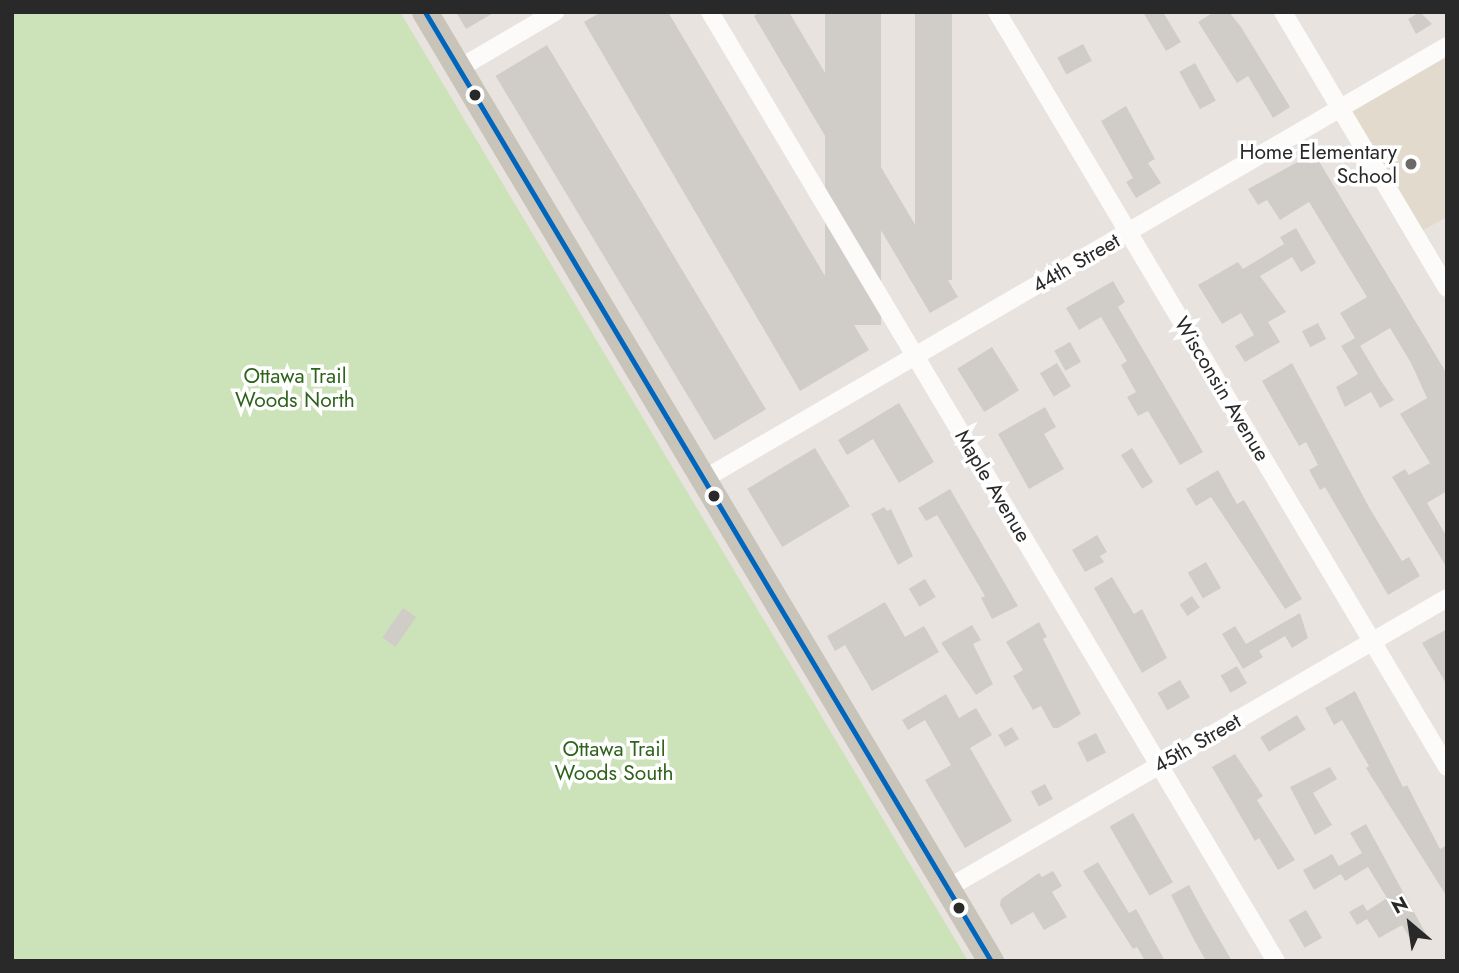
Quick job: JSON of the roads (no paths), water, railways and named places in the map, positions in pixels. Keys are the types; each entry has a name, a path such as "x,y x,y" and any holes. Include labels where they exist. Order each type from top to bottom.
{"main road":[{"path":"425,12 991,961"}],"street":[{"path":"458,69 555,12"},
{"name":"Maple Avenue","path":"710,12 1276,961"},
{"name":"Wisconsin Avenue","path":"997,12 1447,767"},
{"path":"1283,12 1447,289"},
{"name":"44th Street","path":"704,479 1447,46"},
{"name":"45th Street","path":"948,888 1447,598"}],"place":[{"name":"Home Elementary School","path":"1411,164"}],"park label":[{"name":"Ottawa Trail Woods North","path":"295,388"},
{"name":"Ottawa Trail Woods South","path":"614,761"}]}
